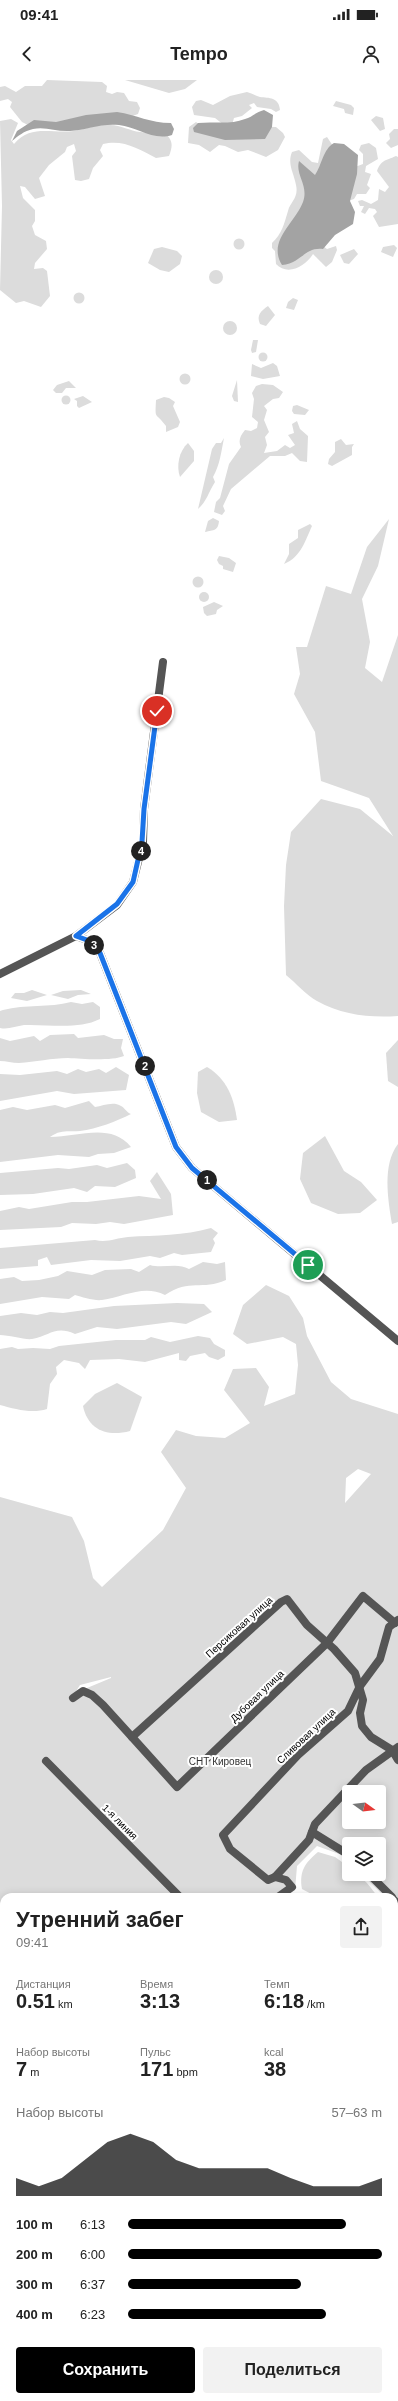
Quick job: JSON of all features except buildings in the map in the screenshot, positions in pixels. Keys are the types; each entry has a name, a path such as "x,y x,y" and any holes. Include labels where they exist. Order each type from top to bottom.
{"street":[{"path":"0,974 76,936 117,904 133,882 137,871 142,842 144,809 163,662"},
{"path":"76,936 87,940 100,953 176,1147 183,1157 192,1168 398,1341"},
{"name":"Дубовая улица","path":"132,1737 177,1787 327,1643 363,1596 396,1622"},
{"name":"Персиковая улица","path":"132,1737 281,1602 287,1599 306,1625 327,1643 355,1673 363,1700 360,1713 362,1726 371,1737 395,1748 398,1760"},
{"name":"Сливовая улица","path":"275,1877 268,1880 230,1849 223,1835 298,1755 348,1711 360,1686 380,1659 389,1627 396,1622"},
{"path":"73,1698 83,1691 92,1695 132,1737"},
{"path":"284,1893 292,1887 286,1880 275,1877 309,1840 315,1824 366,1770 395,1748"},
{"name":"1-я линия","path":"46,1761 176,1893"},
{"path":"312,1832 342,1851"},
{"path":"376,1881 388,1893"}],"green space":[{"path":"47,80 102,82 107,86 106,92 112,94 117,92 124,93 129,101 137,102 140,108 138,114 127,118 30,126 22,122 10,107 12,102 8,99 0,101 0,87 5,86 16,92 25,86 42,86"},
{"path":"125,80 197,80 185,89 169,93"},
{"path":"247,92 260,97 276,100 280,110 276,112 271,109 257,107 254,103 249,105 252,108 242,116 234,118 232,125 224,125 215,118 194,115 192,107 196,101 201,100 213,105 230,96"},
{"path":"336,101 351,105 354,108 353,115 345,113 344,109 333,106"},
{"path":"376,116 383,118 385,129 380,131 371,120"},
{"path":"11,119 18,123 11,140 14,144 27,134 34,132 66,132 106,125 114,125 140,132 165,133 170,138 172,143 169,156 156,158 137,148 124,144 103,144 100,150 103,156 93,168 89,179 81,181 75,180 72,156 76,151 74,144 67,147 65,152 49,165 39,178 45,196 35,199 25,187 20,186 23,198 35,210 35,221 32,226 35,235 46,241 47,249 35,263 34,269 43,268 47,271 50,296 41,307 24,301 16,303 0,290 2,206 0,121"},
{"path":"196,122 200,125 276,127 285,137 278,150 266,157 248,150 238,152 219,145 210,152 199,145 188,143 189,127"},
{"path":"394,129 398,129 398,145 391,148 386,143 390,139 389,134"},
{"path":"327,137 333,146 320,172 307,184 307,248 323,246 327,249 336,246 337,250 332,262 326,267 313,254 310,259 301,266 290,270 280,268 276,264 275,251 272,248 272,243 284,224 297,189 290,161 292,152 299,150 312,162 318,163 323,139"},
{"path":"369,143 376,148 378,159 366,166 365,172 371,174 367,185 370,188 366,194 357,194 354,199 348,201 355,167 363,164 363,154 359,150 361,145"},
{"path":"396,156 398,157 398,224 379,227 373,216 377,212 375,209 369,208 365,214 361,212 364,206 360,206 358,201 362,200 371,204 378,200 379,189 385,192 389,187 377,171 382,163"},
{"path":"237,239 241,239 243,240 243,248 237,249 234,246 234,242"},
{"path":"394,245 397,248 393,257 381,252 383,247"},
{"path":"162,247 177,251 182,256 180,264 169,272 160,270 148,263 154,249"},
{"path":"354,249 358,254 349,264 344,263 340,255"},
{"path":"216,270 221,272 223,277 221,282 216,284 211,282 209,277 211,272"},
{"path":"77,293 81,293 83,294 83,302 77,303 74,300 74,296"},
{"path":"293,298 298,300 294,310 286,308 288,302"},
{"path":"268,306 275,315 266,326 260,324 259,316"},
{"path":"227,321 233,321 237,325 237,331 233,335 227,335 223,331 223,325"},
{"path":"253,340 258,340 256,352 252,353 251,350"},
{"path":"263,352 268,357 263,362 258,357"},
{"path":"273,363 277,366 280,376 263,379 251,376 252,364 261,368"},
{"path":"185,373 189,375 191,379 189,383 185,385 181,383 179,379 181,375"},
{"path":"237,380 238,402 234,401 232,396"},
{"path":"69,381 76,388 66,388 62,393 56,393 53,390 57,385"},
{"path":"262,384 273,385 283,392 279,398 273,399 264,406 267,410 264,420 269,432 265,437 267,445 264,453 277,451 285,445 290,448 295,445 288,435 294,433 292,424 297,421 300,429 308,436 307,462 300,461 292,453 285,456 270,456 231,489 223,506 225,511 222,515 214,512 216,502 220,498 229,464 241,447 240,438 242,434 245,430 251,431 257,428 258,422 252,417 254,399 252,393 256,386"},
{"path":"64,396 68,396 70,400 68,404 64,404 62,402 62,398"},
{"path":"83,396 92,402 79,408 77,406 77,401 74,399"},
{"path":"164,397 175,402 173,406 180,422 178,427 166,432 166,426 156,415 156,400"},
{"path":"297,405 309,410 305,415 294,414 292,411 293,406"},
{"path":"224,438 219,463 213,477 215,482 198,509 212,449 216,443 221,443"},
{"path":"341,439 346,445 354,444 352,447 352,455 332,466 328,464 329,459 335,452 335,442"},
{"path":"188,443 194,451 194,461 180,477 178,464 180,454"},
{"path":"213,518 219,521 218,527 215,530 205,532 208,521"},
{"path":"389,519 378,566 362,599 370,642 365,668 382,682 398,635 398,1016 367,1016 336,1010 317,1001 309,996 286,975 284,906 286,865 291,832 321,799 360,809 393,836 369,798 321,781 315,732 294,694 300,674 296,647 307,647 326,586 351,594 367,547"},
{"path":"310,524 312,526 302,548 295,557 284,564 289,554 289,544 298,538 298,530"},
{"path":"219,556 229,558 236,563 233,572 223,569 223,566 219,564 217,560"},
{"path":"196,577 200,577 202,578 202,586 196,587 193,584 193,580"},
{"path":"202,592 206,592 208,593 208,601 202,602 199,599 199,595"},
{"path":"214,602 223,606 217,610 216,614 207,616 204,613 203,607"},
{"path":"32,990 47,995 27,1001 11,998 15,993 24,993"},
{"path":"81,990 91,994 78,995 68,999 51,995 63,991"},
{"path":"71,1002 82,1004 93,1002 100,1007 100,1019 82,1024 63,1026 24,1025 0,1028 0,1011 12,1008 54,1005"},
{"path":"74,1034 78,1038 104,1035 114,1039 123,1039 121,1048 124,1056 105,1059 62,1058 19,1063 0,1061 0,1038 10,1041 34,1036 40,1041 50,1035"},
{"path":"398,1040 398,1087 388,1081 386,1053"},
{"path":"116,1067 129,1075 126,1090 74,1094 57,1091 0,1101 0,1074 20,1075 57,1071 67,1074 78,1069 86,1072 99,1069 106,1073"},
{"path":"207,1067 220,1077 228,1090 234,1104 237,1120 219,1122 201,1112 197,1093 198,1072"},
{"path":"89,1101 95,1107 115,1104 131,1114 100,1127 80,1131 65,1131 54,1134 50,1137 104,1133 123,1139 131,1147 114,1153 98,1154 89,1157 58,1155 0,1162 0,1110 13,1107 27,1110 55,1105 65,1108"},
{"path":"325,1136 344,1171 361,1182 377,1200 360,1213 338,1214 311,1203 300,1179 303,1153"},
{"path":"398,1144 398,1222 392,1224 388,1193 388,1172 393,1152"},
{"path":"127,1163 135,1170 136,1178 115,1187 95,1186 87,1192 74,1188 33,1194 0,1195 0,1173 58,1168 69,1169 97,1165 107,1168"},
{"path":"157,1172 171,1194 173,1215 124,1224 110,1222 96,1224 72,1223 61,1227 0,1230 0,1211 19,1207 29,1209 72,1202 87,1202 139,1196 161,1199 150,1181"},
{"path":"211,1228 218,1233 213,1239 215,1243 211,1252 182,1255 174,1253 160,1258 150,1256 120,1261 91,1260 51,1265 47,1257 38,1260 38,1266 0,1269 0,1248 95,1240 108,1241 128,1237 180,1234"},
{"path":"203,1262 217,1264 225,1262 226,1280 210,1285 182,1287 165,1295 157,1292 141,1291 102,1300 75,1295 69,1299 42,1297 0,1304 0,1279 14,1277 22,1281 39,1280 58,1276 67,1271 92,1275 105,1270 131,1269 139,1272 150,1265 180,1266 189,1269"},
{"name":"СНТ Кировец","path":"266,1285 289,1296 303,1318 307,1336 331,1382 351,1399 398,1414 398,1893 381,1893 369,1881 386,1881 386,1837 342,1837 342,1855 317,1846 297,1866 295,1890 291,1893 0,1893 0,1497 72,1517 84,1541 93,1578 102,1587 163,1530 186,1488 161,1452 176,1430 196,1436 225,1438 250,1423 224,1390 233,1369 256,1368 269,1387 264,1406 295,1394 298,1365 296,1344 283,1337 247,1344 233,1334 243,1305","holes":["358,1469 371,1474 345,1503 346,1478","111,1678 75,1693 80,1685"]},
{"path":"177,1303 204,1304 212,1312 186,1324 171,1322 117,1329 97,1327 75,1334 57,1331 32,1339 0,1335 0,1316 21,1313 37,1315 50,1312 63,1313 114,1306"},
{"path":"198,1336 210,1338 214,1344 225,1350 225,1356 218,1360 209,1357 205,1353 190,1356 186,1361 179,1360 179,1353 145,1362 119,1359 90,1360 85,1369 79,1363 64,1360 56,1367 57,1374 50,1384 47,1409 29,1411 0,1405 0,1349 12,1347 18,1349 50,1349 59,1346 116,1340 145,1340 151,1337 170,1342"},
{"path":"117,1383 142,1397 130,1431 122,1433 106,1432 94,1426 89,1421 83,1406 95,1394"},
{"path":"318,1852 335,1857 342,1862 342,1881 365,1881 375,1893 310,1893 302,1889 301,1883 302,1872 306,1864"}],"shaded area":[{"path":"264,110 273,115 272,127 265,139 225,140 194,132 193,128 198,123 239,121"},
{"path":"117,112 157,122 171,123 174,129 172,135 152,135 126,126 113,125 70,131 38,128 24,132 12,141 17,131 34,120 56,122 86,115"},
{"path":"334,143 344,144 358,155 357,174 350,201 355,212 353,224 335,235 323,249 311,250 289,264 282,265 278,256 280,240 299,210 304,196 298,166 299,161 315,175 327,149"}],"route":[{"path":"157,711 144,809 142,842 137,871 133,882 117,904 76,936 87,940 100,953 173,1134 176,1147 183,1157 192,1168 308,1265"}]}
